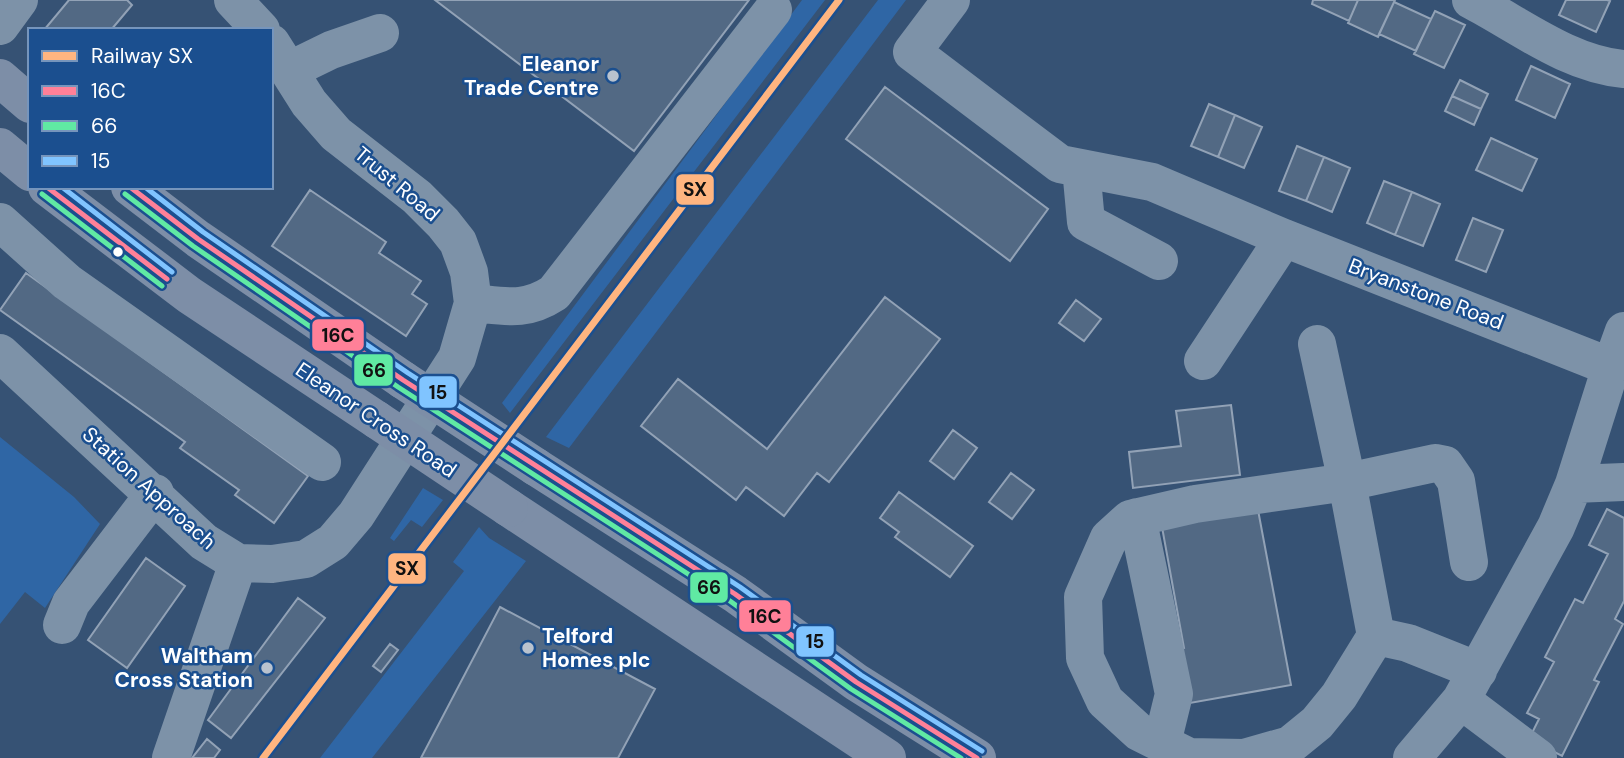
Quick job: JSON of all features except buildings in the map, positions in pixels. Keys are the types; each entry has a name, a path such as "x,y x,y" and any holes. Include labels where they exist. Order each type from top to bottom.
{"main road":[{"path":"0,78 28,102"},
{"path":"0,147 28,171"},
{"name":"Eleanor Cross Road","path":"50,189 190,295 887,758"},
{"path":"133,189 198,239 403,380 735,594 856,682 976,758"}],"street":[{"path":"0,26 19,0"},
{"path":"233,0 259,28"},
{"name":"Bryanstone Road","path":"951,0 912,52 1060,164 1152,182 1284,239 1611,367"},
{"path":"1471,0 1580,58 1599,65 1624,69"},
{"path":"473,303 518,307 536,305 554,293 573,272 773,10"},
{"path":"281,57 331,50 380,33"},
{"name":"Trust Road","path":"281,57 309,103 336,134 417,197 458,242 469,272 473,303 457,358 421,418"},
{"path":"1081,168 1086,222 1159,261"},
{"path":"2,227 67,282 322,461"},
{"path":"1203,361 1284,239"},
{"path":"1412,758 1469,685 1556,527 1574,484 1624,331"},
{"path":"1317,344 1348,482 1376,636 1325,714 1290,745 1244,758 1189,757 1139,732 1105,701 1085,658 1083,597 1109,538 1130,519 1195,503 1348,482 1436,463 1445,465 1456,481 1469,562"},
{"name":"Station Approach","path":"0,353 155,493 204,542 238,563 272,564 306,559 333,542 356,515 421,418"},
{"path":"1574,484 1624,482"},
{"path":"62,625 71,603 155,493"},
{"path":"1137,517 1174,694 1162,743"},
{"path":"171,758 238,563"},
{"path":"1376,636 1408,643 1469,685 1538,758"}],"shaded area":[{"path":"802,0 825,0 510,413 502,403"},
{"path":"878,0 906,0 569,448 546,437"},
{"path":"0,437 74,497 100,524 45,608 25,592 0,624"},
{"path":"423,488 443,500 422,527 411,520 394,541 390,538"},
{"path":"479,527 489,538 526,561 372,758 320,758 464,571 453,562"}],"rail line":[{"name":"SX","path":"263,758 839,0"}],"transit line":[{"name":"16C","path":"50,189 167,279"},
{"name":"15","path":"65,189 172,272"},
{"name":"16C","path":"133,189 198,239 403,380 735,594 856,682 977,758"},
{"name":"15","path":"148,189 203,232 408,373 740,587 861,675 982,751"},
{"name":"66","path":"42,194 162,286"},
{"name":"66","path":"125,194 193,246 398,387 730,601 851,689 961,758"}],"place":[{"name":"Eleanor Trade Centre","path":"613,76"},
{"name":"Telford Homes plc","path":"528,648"},
{"name":"Waltham Cross Station","path":"267,668"}]}
